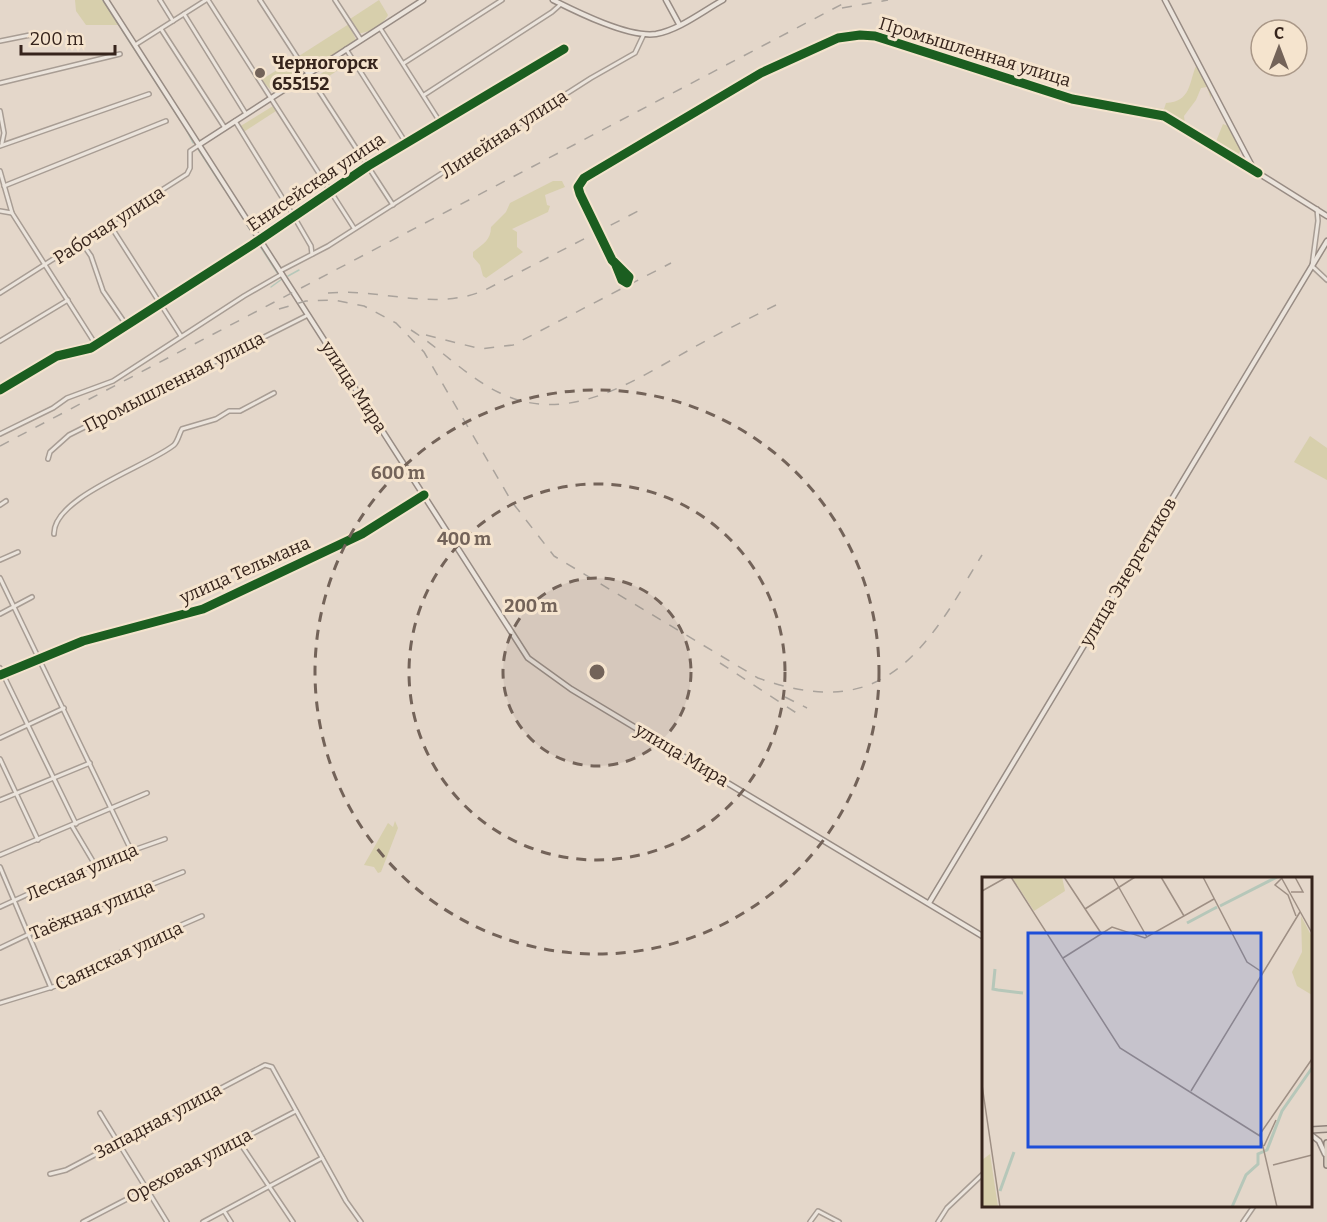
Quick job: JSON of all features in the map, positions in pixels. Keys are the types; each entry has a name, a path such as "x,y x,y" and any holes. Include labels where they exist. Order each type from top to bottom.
{"highway":[{"path":"1312,1132 1327,1129"},
{"path":"1327,1143 1327,1165"}],"main road":[{"name":"улица Мира","path":"106,0 527,656 540,669 982,936"},
{"path":"553,0 644,34 656,34 723,0"},
{"path":"666,0 679,24"},
{"path":"1165,0 1258,173 1327,216"},
{"path":"200,144 419,1"},
{"name":"улица Энергетиков","path":"929,903 1327,241"},
{"path":"1312,1133 1319,1141 1327,1158"}],"street":[{"path":"160,0 173,21"},
{"path":"135,45 207,0 355,229"},
{"path":"260,0 393,205"},
{"path":"335,0 361,40"},
{"path":"404,63 502,0"},
{"path":"424,95 561,4"},
{"path":"184,14 246,114"},
{"path":"380,28 440,122"},
{"path":"161,29 225,128"},
{"name":"Линейная улица","path":"0,434 67,398 113,381 181,336 635,52 644,34"},
{"path":"0,41 30,35"},
{"name":"Промышленная улица","path":"616,265 629,277 627,283 622,280 580,194 579,187 584,178 761,73 845,36 875,36 1072,99 1164,116 1258,173"},
{"path":"346,49 406,142"},
{"name":"Енисейская улица","path":"0,390 57,356 89,349 96,345 368,166 564,49"},
{"path":"0,83 120,54"},
{"path":"1,145 149,94"},
{"path":"0,111 4,133 1,145"},
{"path":"235,121 311,246 312,254"},
{"path":"4,186 166,122"},
{"name":"Рабочая улица","path":"0,293 82,243 187,174 190,168 188,150 200,144"},
{"path":"0,171 12,213 96,345"},
{"path":"0,212 8,202"},
{"path":"1317,209 1318,221 1312,266 1327,280"},
{"path":"0,212 12,213"},
{"path":"110,225 181,336"},
{"path":"82,243 91,256 103,291 127,326"},
{"path":"0,341 68,300"},
{"name":"Промышленная улица","path":"48,459 50,452 69,435 308,315"},
{"path":"54,534 56,523 67,508 128,469 173,446 182,429 203,424 228,411 240,411 274,393"},
{"name":"улица Тельмана","path":"1,674 83,641 203,609 363,534 424,495"},
{"path":"0,505 6,501"},
{"path":"0,560 18,552"},
{"path":"0,578 131,850"},
{"path":"0,614 32,597"},
{"path":"0,668 94,864"},
{"path":"0,738 64,708"},
{"path":"0,759 38,840"},
{"path":"0,800 90,763"},
{"path":"0,855 147,793"},
{"name":"Лесная улица","path":"0,907 94,864 165,839"},
{"path":"0,867 51,988"},
{"name":"Таёжная улица","path":"0,948 44,927 183,872"},
{"name":"Саянская улица","path":"0,1003 51,988 144,941 202,916"},
{"name":"Западная улица","path":"50,1174 66,1170 265,1065 272,1067 296,1111"},
{"path":"296,1111 361,1222"},
{"name":"Ореховая улица","path":"83,1222 296,1111"},
{"path":"100,1113 167,1222"},
{"path":"238,1140 293,1222"},
{"path":"203,1222 322,1158"},
{"path":"938,1222 947,1208 982,1175"},
{"path":"1243,1222 1253,1207"},
{"path":"224,1211 231,1222"},
{"path":"810,1222 818,1211 839,1222"}],"shaded area":[{"path":"75,0 103,0 119,25 86,25 76,11"},
{"path":"379,0 388,15 376,27 360,33 350,19"},
{"path":"349,24 356,40 310,69 307,68 299,56"},
{"path":"348,56 352,61 317,84 313,79"},
{"path":"296,58 303,74 273,92 261,80"},
{"path":"1196,66 1211,93 1211,99 1207,87 1201,88 1196,100 1184,116 1185,124 1151,109 1150,107 1164,109 1166,103 1174,102 1185,95"},
{"path":"273,106 276,111 242,133 239,127"},
{"path":"1223,124 1228,126 1241,149 1238,156 1215,144"},
{"path":"553,181 562,181 565,187 545,195 547,205 550,206 548,212 512,229 517,232 517,247 523,252 486,278 483,276 480,265 473,257 473,252 488,239 491,227 506,212 510,203"},
{"path":"1310,436 1327,448 1327,480 1294,462"},
{"path":"395,821 398,828 381,872 378,873 374,867 364,865 388,823 393,827"}],"waterway":[{"path":"103,0 119,25"},
{"path":"122,30 180,120"},
{"path":"186,129 193,143"},
{"path":"198,149 224,189"},
{"path":"226,191 254,236"},
{"path":"258,243 278,274"},
{"path":"288,276 299,270"},
{"path":"271,287 282,279"}],"railway":[{"path":"0,446 850,0"},
{"path":"842,8 888,0"},
{"path":"328,293 348,292 427,299 466,296 485,290 646,207"},
{"path":"426,335 481,349 513,345 671,263"},
{"path":"279,309 306,301 334,300 364,306 396,323 424,352 512,502 554,556 758,678 794,688 826,692 854,689 879,680 902,666 922,645 962,589"},
{"path":"411,330 488,387 526,402 551,405 575,402 623,386 776,305"},
{"path":"968,578 982,555"},
{"path":"720,663 798,714"},
{"path":"785,697 807,708"}],"cycle path":[{"path":"616,265 622,280 627,283 629,277 612,260 580,194 578,187 584,178 761,73 838,38 860,35 875,36 1072,99 1164,116 1258,173"},
{"path":"0,390 57,356 91,348 252,245 368,166 564,49"},
{"path":"0,675 83,641 203,609 362,534 424,495"}],"place":[{"name":"Черногорск 655152","path":"260,73"}]}
